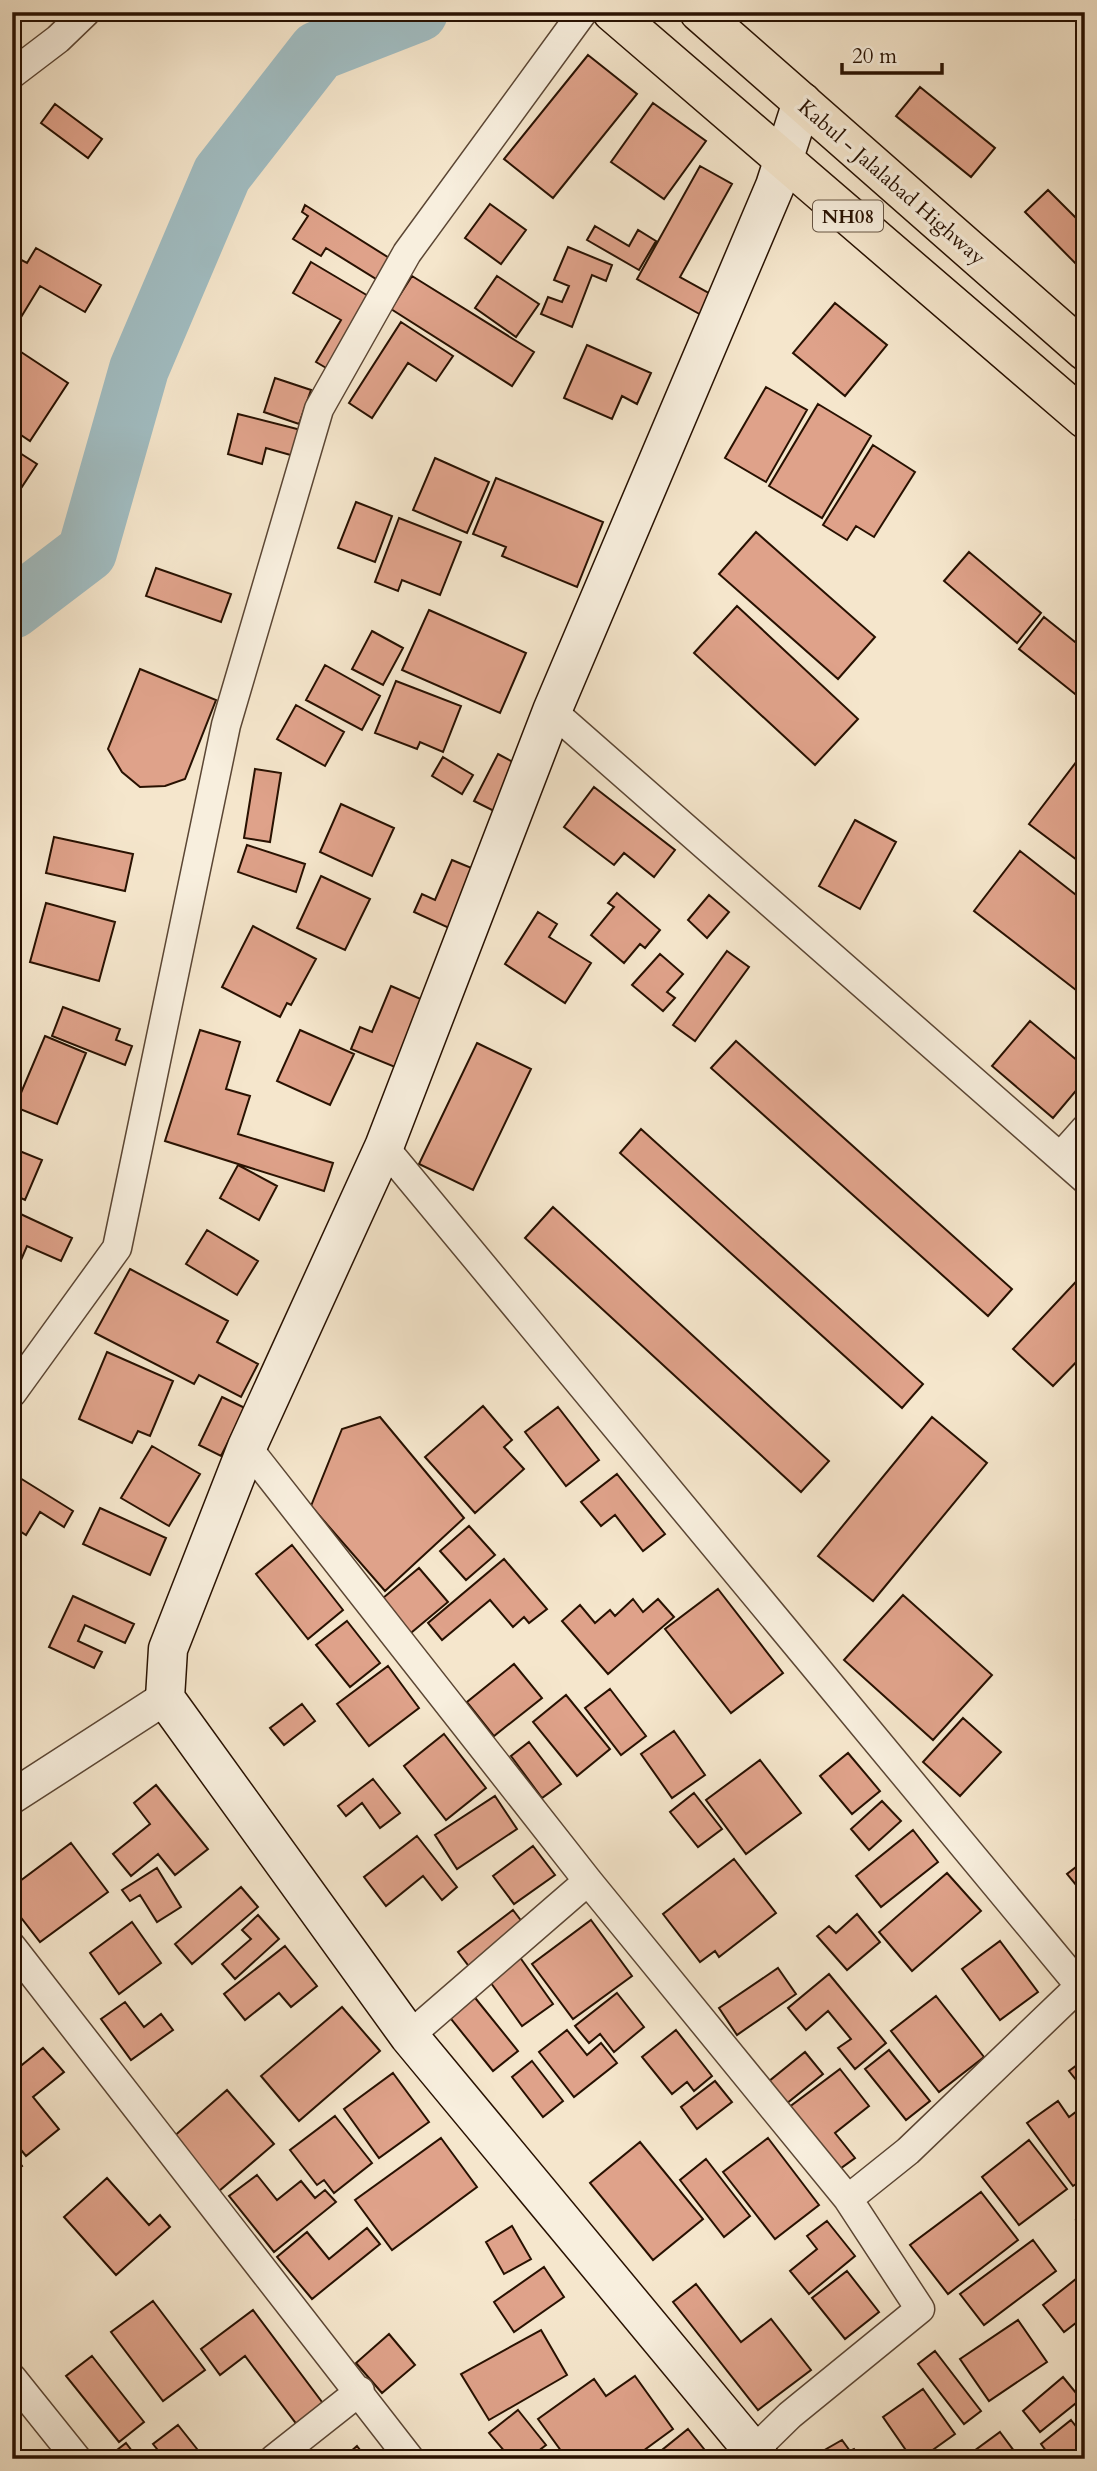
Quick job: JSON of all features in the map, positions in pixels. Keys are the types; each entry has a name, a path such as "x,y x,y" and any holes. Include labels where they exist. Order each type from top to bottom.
{"highway":[{"name":"NH08","path":"612,12 1085,419"},
{"name":"Kabul - Jalalabad Highway","path":"699,12 1085,351"}],"main road":[{"path":"753,2456 409,2036 165,1698 168,1649 247,1447 384,1147 552,711 775,186 802,102"}],"street":[{"path":"12,74 58,39 86,12"},
{"path":"12,1392 117,1248 226,725 319,409 407,253 583,12"},
{"path":"552,711 1085,1179"},
{"path":"1061,1156 1085,1129"},
{"path":"384,1147 1083,1986 908,2151 848,2199"},
{"path":"247,1447 588,1881 848,2199 920,2309 790,2415 753,2456"},
{"path":"12,1797 165,1698"},
{"path":"409,2036 588,1881"},
{"path":"12,1947 360,2391 410,2459"},
{"path":"12,2378 77,2459"},
{"path":"274,2459 360,2391"}],"building":[{"path":"588,55 637,94 553,198 504,159"},
{"path":"920,87 995,148 971,177 896,116"},
{"path":"653,103 706,141 664,199 611,162"},
{"path":"55,104 102,139 88,158 41,123"},
{"path":"700,166 732,184 680,277 714,296 703,316 637,279"},
{"path":"1048,190 1085,227 1085,260 1078,266 1025,212"},
{"path":"490,204 526,230 501,264 465,238"},
{"path":"305,205 394,261 381,282 326,248 321,256 293,239 308,216 302,212"},
{"path":"595,226 629,246 638,230 656,241 639,270 587,240"},
{"path":"568,247 612,265 606,281 592,275 572,327 541,314 548,297 562,302 569,286 554,280"},
{"path":"36,248 101,285 85,312 40,286 12,332 12,255 27,263"},
{"path":"311,262 375,300 333,372 316,362 341,320 293,293"},
{"path":"412,276 534,352 512,386 391,309"},
{"path":"497,276 539,304 516,337 475,308"},
{"path":"835,303 887,345 845,396 793,353"},
{"path":"401,322 453,356 436,381 408,363 372,418 349,403"},
{"path":"587,345 651,373 637,404 622,396 612,419 564,398"},
{"path":"18,350 68,383 30,441 12,429 12,359"},
{"path":"275,378 311,390 299,424 264,412"},
{"path":"766,387 807,410 766,482 725,458"},
{"path":"818,404 871,436 822,518 769,486"},
{"path":"238,414 301,430 294,456 266,448 262,464 228,454"},
{"path":"873,445 915,472 874,537 856,526 847,540 823,525"},
{"path":"12,448 37,464 12,502"},
{"path":"435,458 489,482 467,533 413,510"},
{"path":"496,478 603,522 577,587 502,556 506,547 473,534"},
{"path":"356,502 392,516 375,562 338,548"},
{"path":"399,518 461,542 440,595 402,580 398,591 375,582"},
{"path":"756,532 875,637 838,679 719,574"},
{"path":"969,552 1041,613 1017,643 944,581"},
{"path":"156,568 231,594 221,622 146,596"},
{"path":"737,606 858,719 815,765 694,653"},
{"path":"429,610 526,653 500,713 402,670"},
{"path":"1044,617 1085,650 1085,702 1019,649"},
{"path":"372,631 403,648 383,685 352,669"},
{"path":"325,665 380,696 362,730 306,700"},
{"path":"140,669 216,700 185,779 165,786 140,787 122,772 108,749"},
{"path":"396,681 461,706 443,752 420,742 417,749 375,733"},
{"path":"296,705 344,732 325,766 277,739"},
{"path":"498,754 524,768 500,814 474,801"},
{"path":"443,757 473,775 462,794 432,776"},
{"path":"1080,757 1085,761 1085,866 1029,824"},
{"path":"255,769 281,773 270,842 244,838"},
{"path":"594,787 675,850 654,877 624,853 614,865 564,827"},
{"path":"341,804 394,828 372,876 320,852"},
{"path":"855,820 896,842 860,909 819,886"},
{"path":"54,837 133,854 125,891 46,873"},
{"path":"247,845 305,864 296,892 238,872"},
{"path":"1020,851 1085,902 1085,997 974,911"},
{"path":"452,860 474,869 449,928 414,912 422,894 435,900"},
{"path":"321,876 370,899 345,950 297,928"},
{"path":"617,893 660,930 645,948 640,944 624,963 591,935 614,907 608,903"},
{"path":"709,895 729,912 707,938 688,920"},
{"path":"46,903 115,922 99,981 30,962"},
{"path":"538,912 557,924 549,937 591,963 565,1003 505,964"},
{"path":"253,926 316,959 291,1005 287,1003 280,1017 222,987"},
{"path":"727,951 749,967 695,1041 673,1025"},
{"path":"660,954 683,974 667,992 675,998 663,1011 632,985"},
{"path":"391,986 423,1000 395,1067 351,1049 360,1027 372,1032"},
{"path":"63,1007 120,1029 116,1040 132,1046 125,1065 52,1036"},
{"path":"1030,1021 1085,1067 1085,1080 1053,1118 992,1066"},
{"path":"200,1030 240,1042 226,1089 250,1096 238,1134 333,1163 324,1191 165,1141"},
{"path":"300,1030 354,1054 330,1105 277,1081"},
{"path":"45,1036 86,1053 57,1124 15,1107"},
{"path":"736,1041 1012,1289 988,1316 711,1068"},
{"path":"477,1043 531,1069 473,1190 419,1164"},
{"path":"641,1129 923,1384 902,1408 620,1153"},
{"path":"12,1148 42,1160 25,1200 12,1194"},
{"path":"238,1165 277,1186 259,1220 220,1198"},
{"path":"553,1207 829,1461 801,1492 525,1238"},
{"path":"12,1210 72,1238 61,1261 27,1246 18,1267 12,1265"},
{"path":"207,1230 258,1261 237,1295 186,1264"},
{"path":"130,1269 228,1321 217,1342 258,1364 241,1397 199,1375 194,1384 95,1333"},
{"path":"1085,1272 1085,1353 1053,1386 1013,1349"},
{"path":"107,1352 173,1381 150,1436 138,1431 132,1443 79,1419"},
{"path":"222,1397 245,1408 221,1456 199,1445"},
{"path":"483,1406 512,1440 504,1447 524,1469 475,1513 425,1457"},
{"path":"558,1407 599,1460 566,1486 525,1432"},
{"path":"380,1417 464,1518 385,1591 311,1506 342,1429"},
{"path":"932,1417 987,1463 873,1601 818,1556"},
{"path":"152,1446 200,1474 169,1526 121,1498"},
{"path":"12,1473 73,1511 64,1527 40,1512 26,1535 12,1526"},
{"path":"617,1474 665,1534 643,1551 615,1515 601,1526 581,1502"},
{"path":"100,1508 166,1538 150,1575 83,1544"},
{"path":"469,1526 495,1555 466,1580 440,1551"},
{"path":"292,1545 343,1610 308,1639 256,1574"},
{"path":"504,1559 547,1609 529,1623 524,1617 513,1627 490,1600 442,1640 428,1623"},
{"path":"419,1568 448,1602 406,1637 377,1603"},
{"path":"718,1589 783,1673 731,1713 665,1629"},
{"path":"903,1595 992,1675 933,1740 844,1660"},
{"path":"73,1596 134,1624 125,1643 85,1625 78,1641 102,1652 94,1668 49,1647"},
{"path":"633,1599 643,1612 658,1599 674,1617 608,1674 562,1621 580,1605 595,1623 610,1610 615,1616"},
{"path":"347,1621 380,1663 350,1687 316,1645"},
{"path":"514,1664 542,1698 494,1736 467,1702"},
{"path":"388,1666 419,1708 369,1746 337,1704"},
{"path":"610,1689 646,1736 621,1755 585,1708"},
{"path":"566,1695 610,1749 577,1776 533,1722"},
{"path":"302,1704 315,1721 284,1745 270,1728"},
{"path":"963,1718 1001,1752 960,1796 923,1762"},
{"path":"674,1731 705,1775 672,1798 641,1754"},
{"path":"444,1734 486,1788 446,1820 404,1766"},
{"path":"529,1742 561,1784 542,1798 511,1756"},
{"path":"848,1753 880,1791 852,1814 820,1776"},
{"path":"760,1760 801,1813 746,1854 706,1800"},
{"path":"373,1779 400,1813 380,1828 362,1803 346,1816 338,1806"},
{"path":"156,1785 208,1849 175,1875 158,1854 131,1876 113,1854 150,1824 134,1803"},
{"path":"694,1793 722,1829 698,1847 670,1812"},
{"path":"495,1796 517,1829 457,1869 435,1835"},
{"path":"882,1801 901,1821 869,1850 851,1829"},
{"path":"913,1830 938,1862 881,1907 856,1876"},
{"path":"417,1836 457,1887 442,1900 423,1876 386,1906 364,1877"},
{"path":"71,1843 108,1892 40,1942 12,1906 12,1887"},
{"path":"533,1846 555,1875 514,1904 493,1876"},
{"path":"734,1859 776,1913 719,1957 715,1951 700,1962 663,1914"},
{"path":"1085,1860 1085,1896 1067,1874"},
{"path":"157,1868 181,1907 157,1922 140,1895 130,1901 122,1890"},
{"path":"947,1873 981,1911 912,1971 879,1932"},
{"path":"241,1887 258,1907 192,1964 175,1944"},
{"path":"513,1910 526,1927 471,1969 458,1952"},
{"path":"857,1914 880,1942 847,1970 817,1936 829,1926 836,1933"},
{"path":"258,1915 279,1939 235,1979 222,1964 251,1939 242,1930"},
{"path":"591,1920 632,1976 573,2019 532,1964"},
{"path":"132,1922 161,1963 119,1994 90,1953"},
{"path":"1000,1941 1038,1992 1000,2020 962,1969"},
{"path":"285,1946 317,1986 291,2007 279,1993 245,2020 224,1994"},
{"path":"519,1956 553,2004 522,2026 488,1979"},
{"path":"778,1968 796,1994 737,2035 719,2008"},
{"path":"829,1974 886,2043 855,2069 838,2048 851,2039 828,2011 806,2030 788,2008"},
{"path":"617,1993 644,2027 614,2052 600,2034 589,2043 575,2026"},
{"path":"472,1994 518,2051 493,2071 447,2014"},
{"path":"936,1996 984,2057 939,2092 891,2031"},
{"path":"125,2002 144,2027 161,2014 173,2030 131,2060 101,2019"},
{"path":"342,2007 380,2051 299,2121 261,2076"},
{"path":"567,2030 587,2055 601,2043 617,2063 574,2097 539,2052"},
{"path":"676,2030 712,2076 694,2091 687,2082 672,2094 642,2057"},
{"path":"43,2048 64,2072 33,2097 59,2129 26,2156 12,2139 12,2073"},
{"path":"889,2050 930,2101 906,2120 865,2069"},
{"path":"805,2052 823,2074 786,2104 768,2082"},
{"path":"1085,2059 1085,2082 1080,2085 1069,2071"},
{"path":"532,2061 563,2101 543,2117 512,2077"},
{"path":"840,2069 869,2106 835,2133 855,2158 837,2171 788,2108"},
{"path":"393,2073 429,2122 379,2158 344,2109"},
{"path":"715,2081 732,2102 697,2129 681,2107"},
{"path":"227,2090 274,2144 219,2191 172,2138"},
{"path":"1058,2101 1069,2117 1085,2105 1085,2178 1073,2186 1027,2123"},
{"path":"335,2116 372,2163 334,2193 324,2180 317,2185 290,2150"},
{"path":"441,2138 477,2187 392,2250 355,2200"},
{"path":"768,2138 819,2205 775,2239 723,2172"},
{"path":"1029,2140 1067,2189 1019,2225 982,2177"},
{"path":"640,2142 703,2219 653,2260 590,2183"},
{"path":"12,2152 22,2166 12,2173"},
{"path":"706,2159 750,2216 724,2237 680,2180"},
{"path":"257,2175 277,2200 301,2181 315,2198 325,2190 336,2202 274,2252 229,2196"},
{"path":"107,2178 149,2225 160,2215 170,2227 116,2275 64,2217"},
{"path":"981,2192 1018,2240 948,2294 910,2245"},
{"path":"1085,2214 1085,2233 1076,2220"},
{"path":"827,2221 855,2256 809,2294 790,2271 817,2249 807,2236"},
{"path":"512,2226 531,2259 504,2274 486,2242"},
{"path":"367,2228 380,2244 312,2299 277,2257 307,2232 329,2259"},
{"path":"1033,2240 1056,2271 984,2325 960,2294"},
{"path":"544,2267 564,2297 514,2332 494,2302"},
{"path":"847,2271 879,2312 845,2339 812,2298"},
{"path":"1081,2275 1085,2280 1085,2316 1064,2332 1043,2305"},
{"path":"696,2284 741,2342 771,2319 811,2370 758,2410 673,2302"},
{"path":"153,2301 205,2370 163,2401 111,2332"},
{"path":"253,2310 328,2410 301,2430 245,2356 220,2375 201,2349"},
{"path":"1018,2320 1047,2362 989,2401 960,2359"},
{"path":"541,2330 567,2375 489,2420 461,2374"},
{"path":"389,2334 415,2365 382,2393 356,2363"},
{"path":"1085,2344 1085,2359 1078,2349"},
{"path":"935,2351 981,2411 964,2424 918,2364"},
{"path":"92,2356 144,2422 119,2442 66,2376"},
{"path":"635,2376 673,2429 632,2459 567,2459 538,2419 594,2379 606,2396"},
{"path":"1063,2377 1081,2399 1040,2432 1023,2411"},
{"path":"923,2389 955,2434 920,2459 912,2459 883,2417"},
{"path":"518,2410 546,2445 528,2459 511,2459 489,2433"},
{"path":"1071,2420 1085,2438 1085,2459 1076,2459 1073,2454 1067,2459 1052,2459 1041,2444"},
{"path":"178,2425 201,2454 195,2459 165,2459 153,2444"},
{"path":"688,2429 712,2459 669,2459 662,2450"},
{"path":"1000,2432 1020,2459 963,2459"},
{"path":"842,2440 850,2451 854,2449 860,2459 816,2459 814,2456"},
{"path":"126,2443 138,2459 109,2459 108,2457"},
{"path":"357,2446 367,2459 342,2459"}],"waterway":[{"path":"12,609 87,552 139,369 222,174 318,51 418,12"}]}
